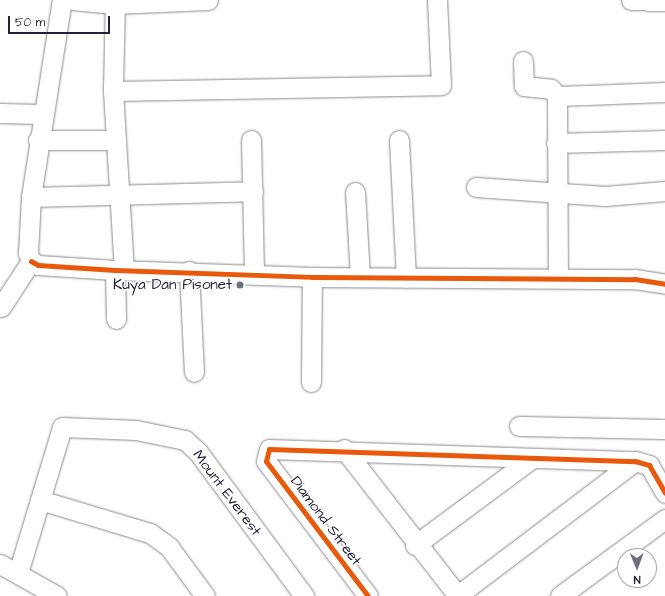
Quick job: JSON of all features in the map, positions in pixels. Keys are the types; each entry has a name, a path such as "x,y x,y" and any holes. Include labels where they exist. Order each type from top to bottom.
{"street":[{"path":"62,0 42,114 31,197 28,253 31,261 38,265 119,270 254,272 312,277 635,279 665,284"},
{"path":"73,0 115,2 208,0"},
{"path":"113,90 440,85 437,0"},
{"path":"631,0 665,1"},
{"path":"115,2 113,90 119,195 119,270 116,319"},
{"path":"523,60 524,86 551,90 557,96 555,193 558,278"},
{"path":"557,96 665,92"},
{"path":"0,113 42,114"},
{"path":"38,140 115,140"},
{"path":"251,140 254,272"},
{"path":"399,140 406,278"},
{"path":"556,143 665,140"},
{"path":"476,186 604,196 665,191"},
{"path":"31,197 252,191"},
{"path":"355,192 360,277"},
{"path":"1,307 31,261"},
{"path":"189,271 194,372"},
{"path":"311,382 312,277"},
{"path":"519,426 665,429"},
{"name":"Mount Everest","path":"18,573 62,427 136,430 185,440 304,596"},
{"name":"Diamond Street","path":"344,449 275,447 266,453 266,461 368,596"},
{"path":"344,449 530,460 635,461 649,465 665,493"},
{"path":"344,449 415,545 458,596 635,461"},
{"path":"415,545 530,460"},
{"path":"40,500 150,533 168,547 205,596"},
{"path":"560,596 665,519"},
{"path":"0,564 57,596"}],"cycle path":[{"path":"31,261 38,265 115,270 312,277 635,279 665,284"},
{"path":"368,596 266,461 269,449 635,461 649,465 665,493"}],"place":[{"name":"Kuya Dan Pisonet","path":"240,285"}]}
